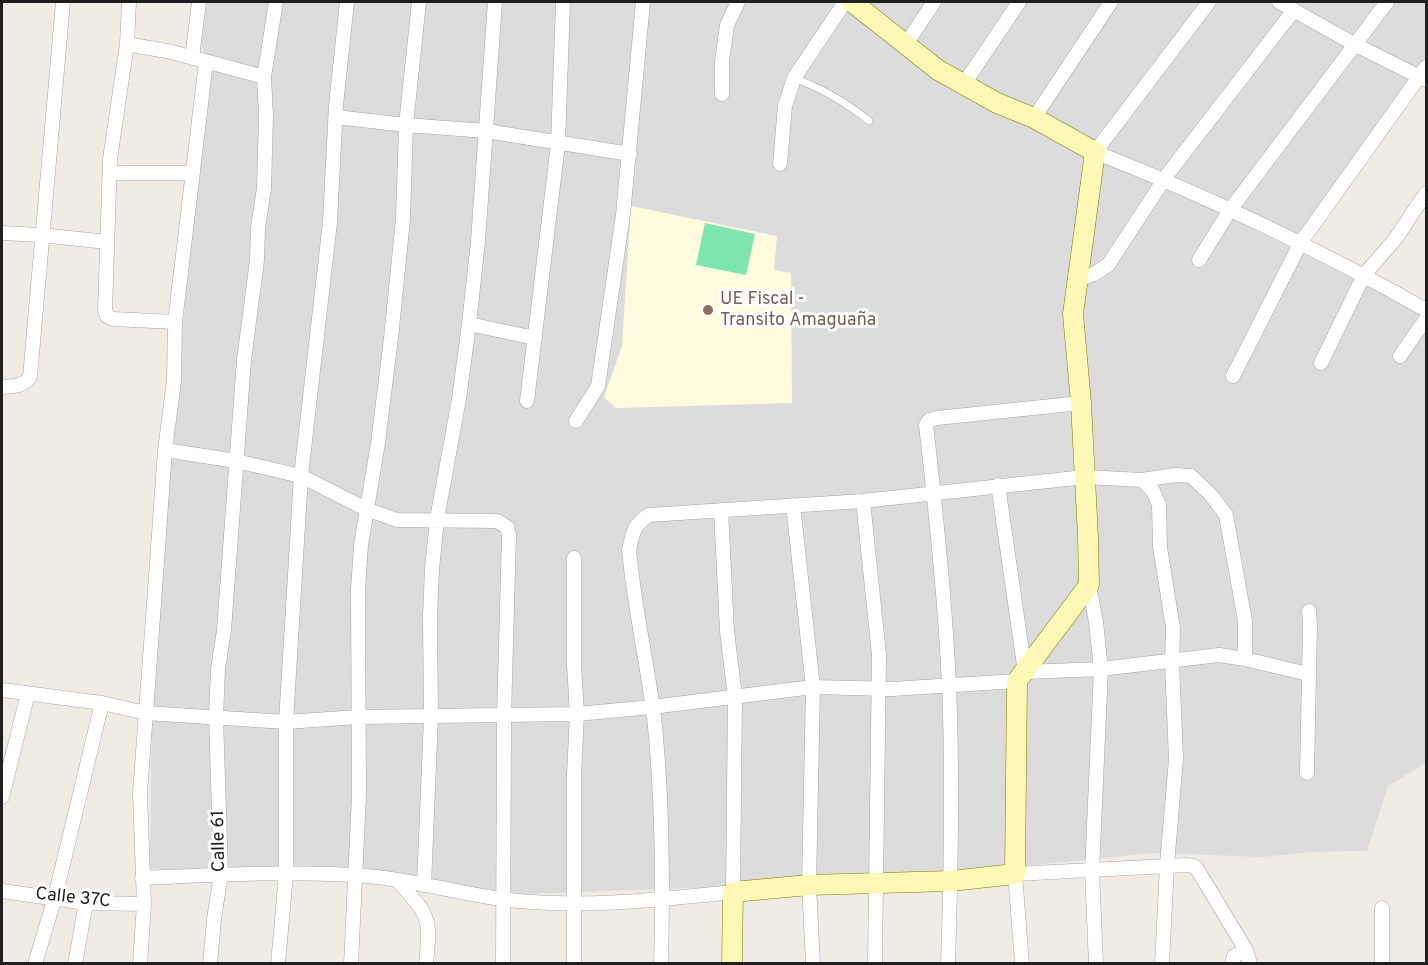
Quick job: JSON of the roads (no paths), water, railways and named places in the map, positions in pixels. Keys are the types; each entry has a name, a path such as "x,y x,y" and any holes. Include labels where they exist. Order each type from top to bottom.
{"street":[{"path":"2,387 19,386 30,377 63,2"},
{"path":"129,2 127,44 110,159 105,310 107,316 113,319 175,322"},
{"path":"140,963 144,904 140,793 165,450 174,381 175,322 193,173 199,60 199,2"},
{"name":"Calle 61","path":"210,963 214,919 222,874 216,717 218,669 224,630 244,360 264,188 266,116 264,77 276,2"},
{"path":"278,963 286,874 286,722 301,476 330,222 336,117 347,2"},
{"path":"351,963 359,795 358,589 366,508 378,443 391,338 403,219 406,125 419,2"},
{"path":"424,885 431,717 431,604 437,519 459,399 469,324 495,2"},
{"path":"527,401 558,144 563,2"},
{"path":"576,421 598,386 623,214 643,2"},
{"path":"722,94 722,61 727,26 738,2"},
{"path":"780,164 785,106 794,78 845,2"},
{"path":"852,2 938,70 997,104 1034,118 1095,152 1164,179 1301,242 1426,310"},
{"path":"906,44 934,2"},
{"path":"964,84 1019,2"},
{"path":"1034,118 1111,2"},
{"path":"1096,963 1092,871 1101,669 1089,585 1081,403 1073,314 1095,152 1209,2"},
{"path":"1199,260 1230,210 1387,2"},
{"path":"1077,280 1108,266 1164,179 1286,4 1354,44 1424,74 1301,242 1233,376"},
{"path":"127,44 264,77"},
{"path":"336,117 486,131 630,154"},
{"path":"110,173 193,173"},
{"path":"1321,363 1364,275 1396,238 1426,193"},
{"path":"2,233 107,243"},
{"path":"1400,356 1426,319"},
{"path":"469,324 535,338"},
{"path":"948,963 951,881 949,686 943,584 927,425 929,420 937,418 1081,403"},
{"path":"165,450 236,461 301,476 366,508 397,520 497,521 507,527 509,535 504,716 503,963"},
{"path":"661,963 661,812 652,707 629,550 634,529 639,521 649,515 863,501 1085,477 1142,480 1175,475 1191,476 1211,495 1226,515 1245,621 1245,659"},
{"path":"1142,480 1153,491 1159,506 1160,547 1173,628 1176,759 1162,963"},
{"path":"998,485 1021,676 1016,874 1022,963"},
{"path":"863,501 879,655 879,801 875,963"},
{"path":"793,506 813,687 808,885 813,963"},
{"path":"721,510 727,631 735,697 732,963"},
{"path":"574,558 576,714 574,963"},
{"path":"1021,676 1089,585"},
{"path":"1307,773 1309,612"},
{"path":"2,690 102,703 146,713 286,722 358,717 576,714 813,687 879,689 949,686 1220,655 1308,674"},
{"path":"2,797 28,693"},
{"path":"35,963 55,897 102,703"},
{"path":"142,878 222,874 354,875 502,899 574,903 662,900 808,885 951,881 1016,874 1167,865 1194,866 1248,957"},
{"path":"398,881 427,918 429,930 426,963"},
{"name":"Calle 37C","path":"2,891 86,903 144,904"},
{"path":"75,963 86,903"},
{"path":"1382,908 1382,963"},
{"path":"1232,963 1234,957 1248,957"}],"lane":[{"path":"794,78 812,85 855,110 869,121"}],"place":[{"name":"UE Fiscal - Transito Amaguaña","path":"708,310"}]}
